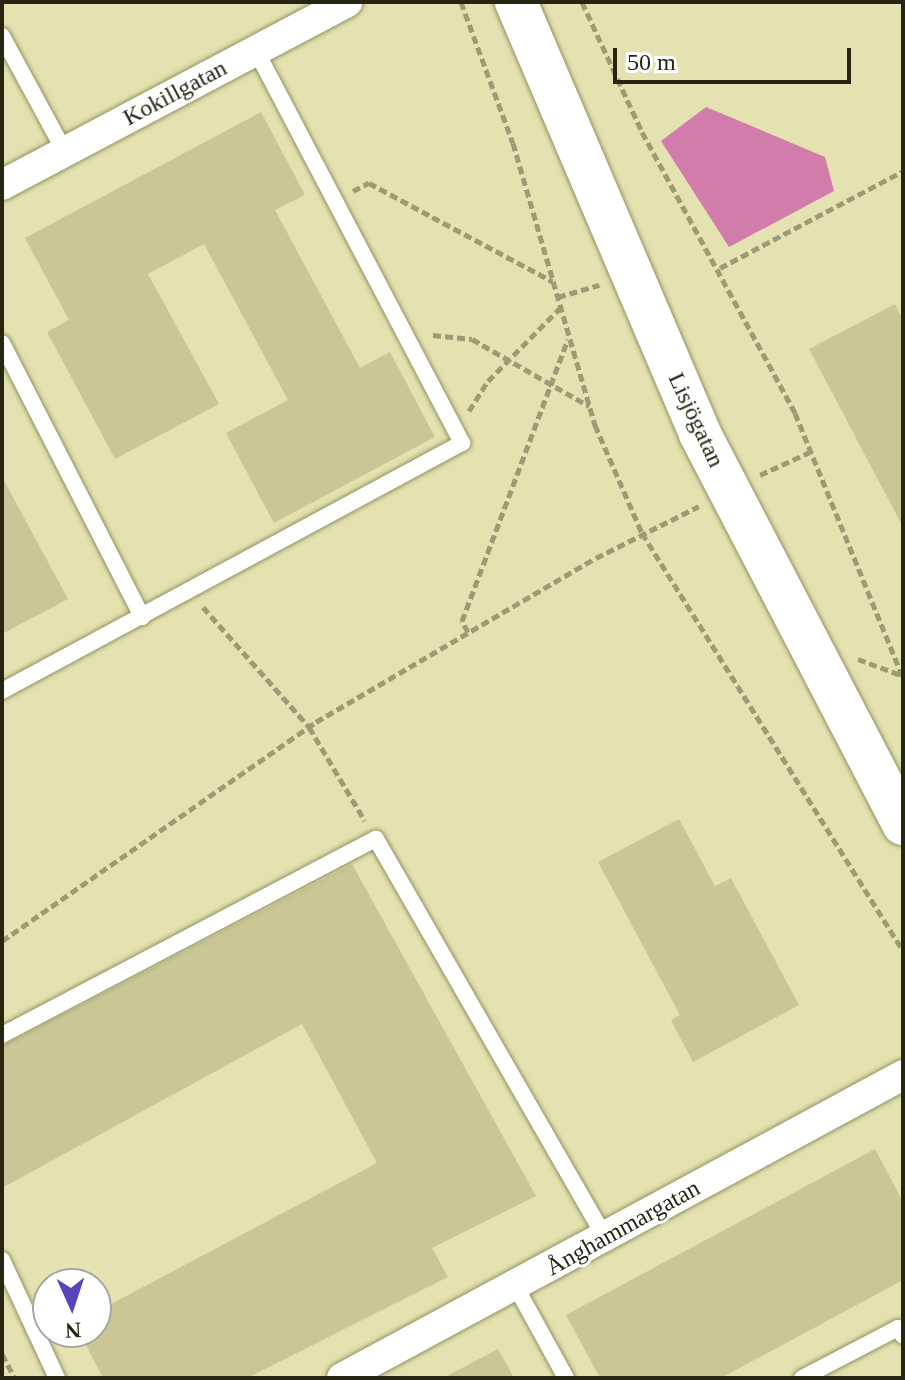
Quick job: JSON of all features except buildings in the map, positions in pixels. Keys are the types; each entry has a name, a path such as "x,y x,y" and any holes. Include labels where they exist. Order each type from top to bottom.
{"street":[{"name":"Kokillgatan","path":"2,185 348,2"},
{"name":"Lisjögatan","path":"516,2 700,434 899,807"},
{"name":"Ånghammargatan","path":"342,1378 516,1287 903,1075"}],"lane":[{"path":"2,36 65,152"},
{"path":"2,691 462,443 256,50"},
{"path":"2,343 142,617"},
{"path":"2,1035 376,839 605,1238"},
{"path":"2,1260 57,1378"},
{"path":"516,1287 566,1378"},
{"path":"802,1378 898,1328 903,1336"}],"path":[{"path":"461,2 513,143 589,407 642,533 903,950"},
{"path":"582,2 642,132 720,268 810,452 902,677"},
{"path":"720,268 903,171"},
{"path":"334,200 369,183 553,281"},
{"path":"558,297 602,284"},
{"path":"451,422 468,412 508,361 561,308"},
{"path":"408,341 425,334 472,339 589,407"},
{"path":"468,632 462,621 568,338"},
{"path":"757,477 810,452"},
{"path":"2,941 309,727 642,533 709,501"},
{"path":"189,591 309,727 376,839"},
{"path":"852,656 902,677"},
{"path":"2,1354 15,1378"}],"shaded area":[{"path":"706,107 825,157 834,191 729,247 661,141"}]}
